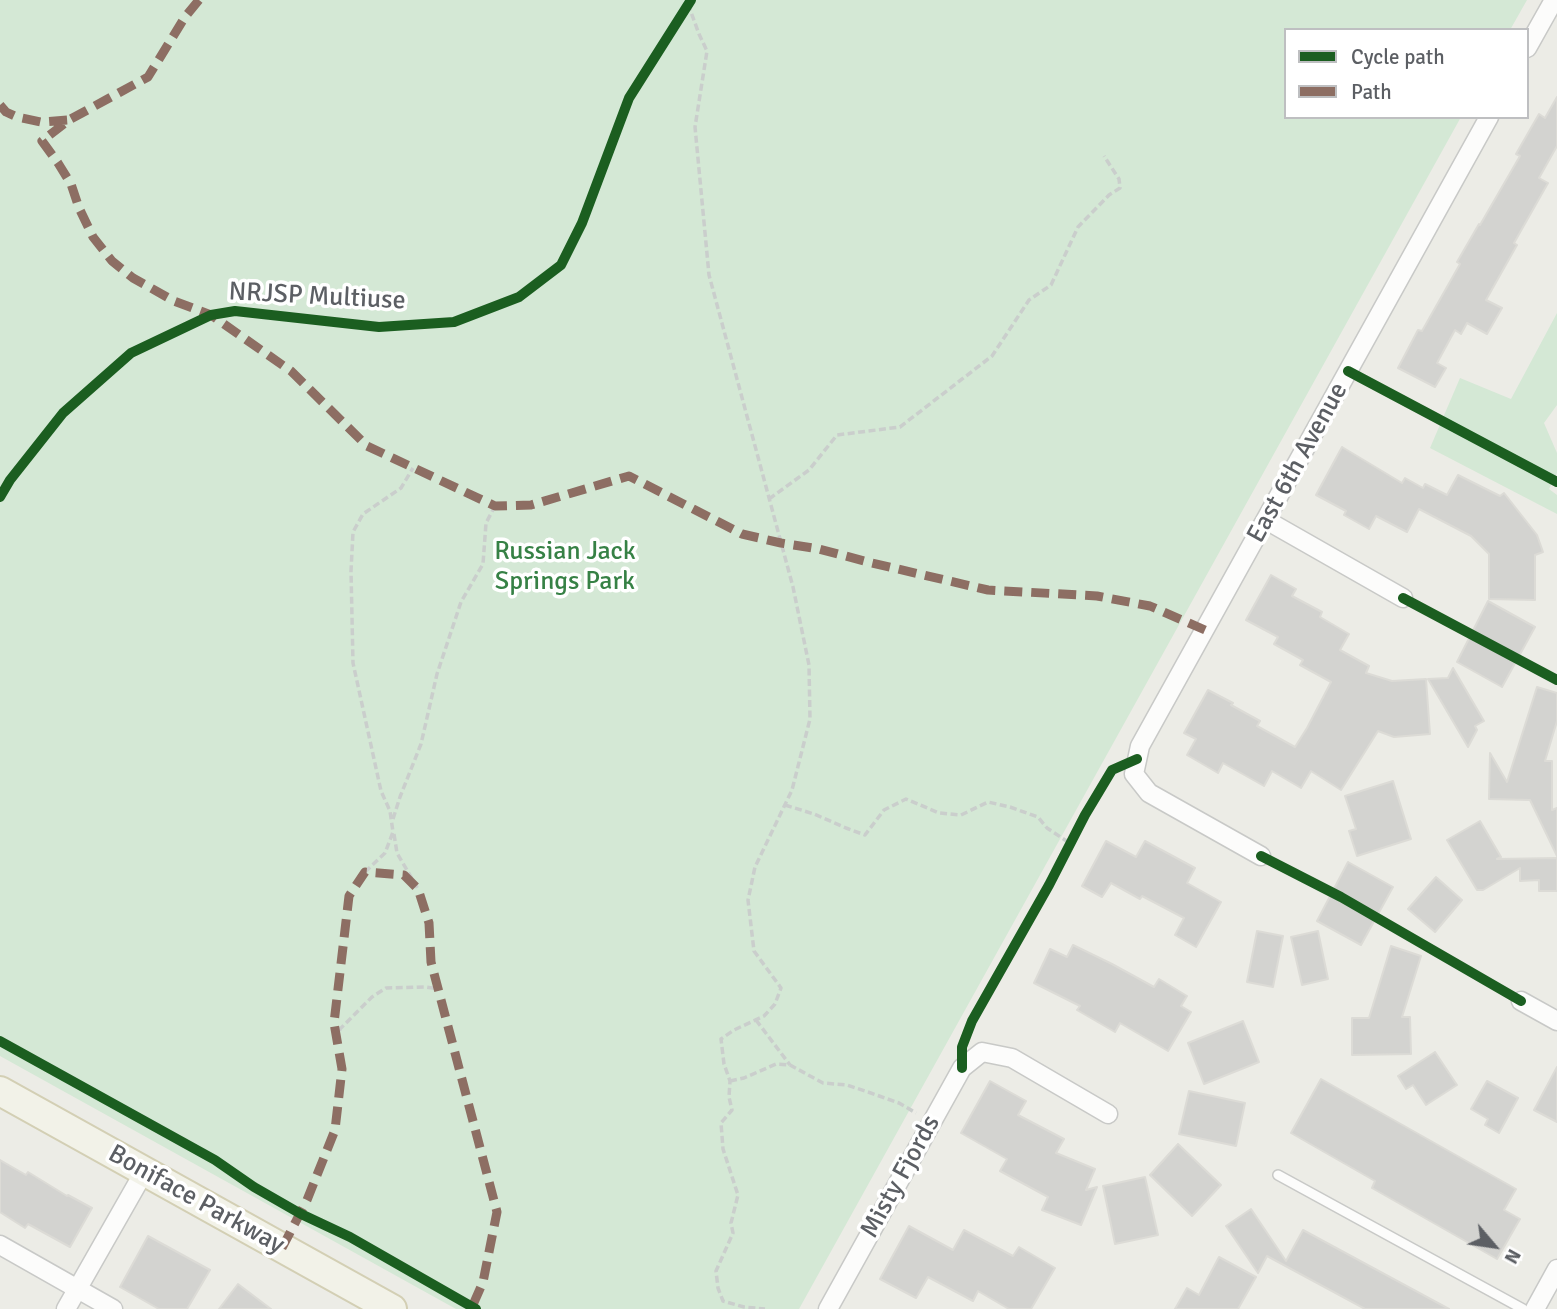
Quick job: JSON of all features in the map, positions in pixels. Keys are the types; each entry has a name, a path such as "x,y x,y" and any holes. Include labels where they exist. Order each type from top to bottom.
{"main road":[{"name":"Boniface Parkway","path":"0,1091 392,1309"}],"street":[{"path":"1529,44 1554,0"},
{"name":"East 6th Avenue","path":"1261,856 1149,793 1134,774 1140,746 1488,119"},
{"path":"1266,520 1403,598"},
{"path":"1521,1001 1557,1021"},
{"name":"Misty Fjords","path":"828,1309 962,1068 982,1052 1012,1058 1108,1114"},
{"path":"66,1309 144,1172"},
{"path":"0,1245 113,1309"},
{"path":"1535,1309 1557,1269"}],"lane":[{"path":"1279,1175 1522,1309"}],"path":[{"path":"681,16 690,2"},
{"path":"690,2 707,51 695,127 709,275 793,587 809,665 810,719 792,790 755,867 748,900 754,951 781,988 775,1004 764,1016 721,1039 724,1064 730,1081 732,1110 721,1123 723,1149 738,1195 731,1223 733,1233 716,1271 718,1288 723,1301 765,1309"},
{"path":"769,499 809,470 837,435 900,427 992,356 1029,300 1051,285 1078,227 1120,187 1119,179 1104,156"},
{"path":"412,468 401,488 363,514 353,532 351,571 353,663 381,791 390,811 397,853 418,888"},
{"path":"365,872 385,853 393,832 392,823 421,744 437,674 461,602 483,564 486,523 495,506"},
{"path":"785,805 864,835 884,810 906,799 939,813 961,815 988,802 1038,817 1047,828 1070,844"},
{"path":"337,1041 340,1029 372,997 386,988 426,986 439,989"},
{"path":"756,1020 790,1065 823,1083 847,1085 899,1103 932,1122"},
{"path":"730,1081 776,1064 790,1065"}],"green space":[{"name":"Russian Jack Springs Park","path":"0,0 1527,0 1511,28 1284,28 1284,119 1460,119 799,1309 456,1309 0,1056"},
{"path":"1557,313 1557,405 1544,423 1557,453 1557,473 1549,489 1557,495 1557,514 1430,448 1460,378 1511,399"}],"building":[{"path":"1557,97 1557,146 1539,178 1548,183 1486,300 1502,308 1487,334 1467,323 1461,334 1455,330 1437,363 1446,368 1435,387 1398,368 1418,330 1422,331 1460,264 1457,262 1520,156 1516,154 1539,114 1545,118"},
{"path":"1342,447 1402,483 1405,478 1423,488 1425,484 1447,495 1458,475 1500,496 1504,493 1537,535 1543,552 1535,555 1535,600 1489,599 1489,554 1471,536 1419,509 1407,532 1376,516 1369,529 1344,515 1346,511 1316,495"},
{"path":"1271,575 1296,589 1292,596 1322,612 1320,617 1349,634 1340,650 1369,666 1366,673 1392,681 1426,679 1430,734 1394,737 1378,731 1341,790 1311,771 1301,788 1272,771 1264,786 1223,763 1218,773 1187,755 1196,739 1184,733 1208,690 1260,721 1257,726 1295,747 1331,682 1300,665 1303,660 1274,644 1278,637 1246,620"},
{"path":"1488,601 1535,627 1502,687 1457,662"},
{"path":"1453,668 1484,721 1475,726 1477,730 1468,747 1428,679 1448,678"},
{"path":"1537,687 1557,693 1557,721 1545,761 1552,761 1552,810 1557,808 1557,856 1530,800 1489,799 1490,753 1507,782"},
{"path":"1393,781 1411,839 1357,856 1349,831 1356,829 1345,796"},
{"path":"1480,821 1501,857 1497,859 1557,858 1557,891 1539,891 1539,880 1520,881 1520,868 1483,890 1477,890 1447,840"},
{"path":"1106,841 1136,857 1145,841 1195,868 1187,883 1221,902 1196,947 1175,935 1184,918 1111,883 1102,897 1082,886"},
{"path":"1348,862 1393,887 1361,945 1317,921"},
{"path":"1436,877 1462,900 1435,932 1408,909"},
{"path":"1257,931 1283,936 1273,987 1247,982"},
{"path":"1318,931 1328,979 1302,985 1291,937"},
{"path":"1073,945 1154,987 1159,979 1187,996 1181,1006 1191,1012 1168,1051 1120,1023 1115,1032 1077,1010 1080,1006 1034,983 1050,949 1067,957"},
{"path":"1391,946 1421,956 1402,1017 1410,1017 1411,1054 1352,1055 1352,1018 1369,1018"},
{"path":"1243,1021 1259,1062 1204,1084 1188,1043"},
{"path":"1435,1052 1457,1085 1426,1105 1413,1085 1406,1089 1398,1076"},
{"path":"1557,1067 1557,1122 1534,1110"},
{"path":"1321,1079 1516,1189 1504,1210 1520,1219 1497,1259 1372,1188 1375,1181 1291,1133"},
{"path":"990,1081 1026,1101 1018,1115 1064,1139 1056,1153 1095,1169 1086,1190 1097,1187 1081,1225 1042,1210 1048,1197 1000,1171 1007,1159 961,1133"},
{"path":"1487,1081 1518,1098 1499,1133 1485,1125 1488,1119 1471,1109"},
{"path":"1189,1091 1245,1103 1236,1146 1179,1134"},
{"path":"1178,1144 1221,1185 1192,1216 1150,1175"},
{"path":"0,1160 26,1175 28,1172 92,1208 70,1247 28,1224 25,1228 0,1212"},
{"path":"1145,1177 1158,1235 1115,1244 1103,1186"},
{"path":"1251,1209 1286,1261 1303,1230 1449,1309 1365,1309 1267,1256 1258,1273 1226,1226"},
{"path":"909,1226 953,1250 964,1230 1013,1256 1019,1247 1055,1268 1031,1309 1009,1309 978,1291 973,1301 928,1277 916,1298 880,1279"},
{"path":"148,1236 210,1270 187,1309 159,1309 120,1287"},
{"path":"1219,1257 1256,1277 1238,1309 1175,1309 1187,1288 1199,1295"},
{"path":"238,1284 271,1309 219,1309"}],"marked path":[{"path":"199,0 185,17 148,77 69,120 42,141 71,184 93,237 112,261 133,278 174,301 211,315 291,371 367,446 495,506 531,505 629,476 742,534 819,549 988,590 1097,596 1150,606 1205,630"},
{"path":"0,105 6,112 17,117 41,122 68,120"},
{"path":"282,1248 307,1200 335,1130 342,1069 334,1023 349,896 365,872 404,875 418,889 429,923 431,962 497,1212 483,1282 472,1307"}],"cycle path":[{"name":"NRJSP Multiuse","path":"0,497 10,480 63,413 131,353 211,315 235,311 379,327 454,322 519,297 561,265 582,223 629,98 691,0"},
{"path":"1348,371 1557,482"},
{"path":"1403,598 1557,680"},
{"path":"962,1068 962,1047 972,1021 1049,885 1085,815 1112,770 1137,759"},
{"path":"1261,856 1341,897 1521,1001"},
{"path":"0,1041 215,1160 254,1187 301,1214 350,1237 476,1309"}]}
